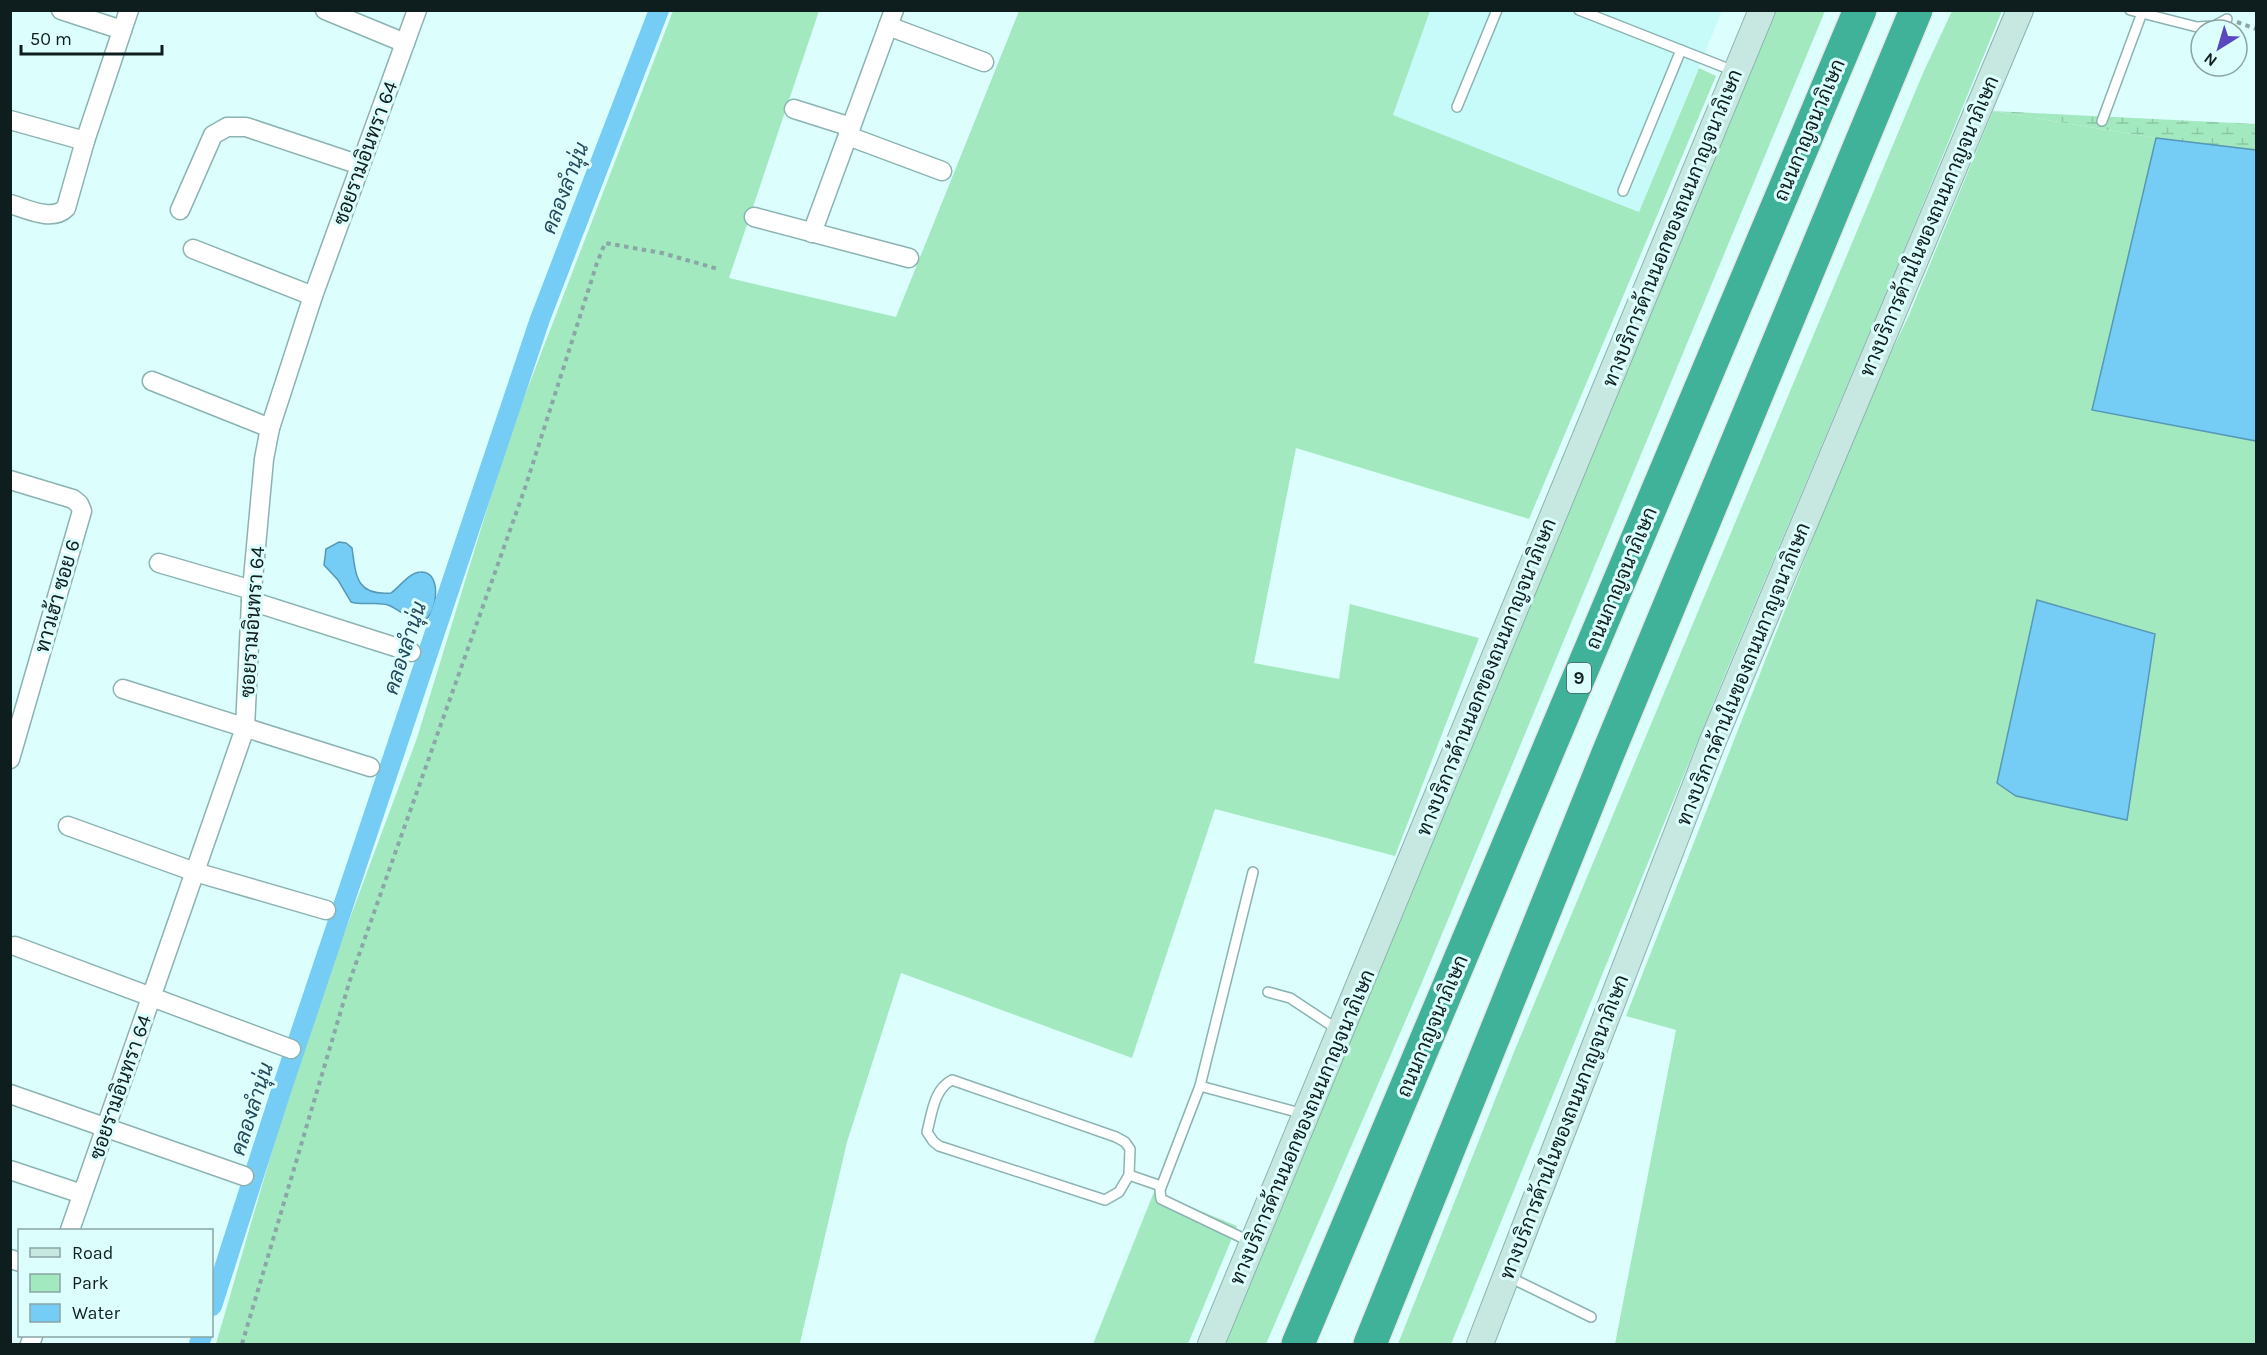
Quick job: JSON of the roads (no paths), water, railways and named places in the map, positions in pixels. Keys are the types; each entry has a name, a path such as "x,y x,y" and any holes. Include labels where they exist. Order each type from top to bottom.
{"highway":[{"name":"ถนนกาญจนาภิเษก","path":"1298,1344 1860,10"},
{"path":"1370,1344 1613,740 1916,10"}],"main road":[{"name":"ทางบริการด้านในของถนนกาญจนาภิเษก","path":"1480,1344 1712,743 2020,10"},
{"name":"ทางบริการด้านนอกของถนนกาญจนาภิเษก","path":"1211,1344 1342,1032 1762,11"}],"street":[{"path":"61,10 122,30"},
{"path":"10,204 51,215 59,214 66,208 85,141 129,10"},
{"path":"325,10 405,43"},
{"name":"ซอยรามอินทรา 64","path":"70,1229 245,728 252,595 264,459 270,428 313,296 417,10"},
{"path":"812,233 891,18 984,62"},
{"path":"794,109 942,171"},
{"path":"10,120 85,141"},
{"path":"180,210 213,135 227,127 246,128 360,165"},
{"path":"754,218 909,258"},
{"path":"193,249 313,296"},
{"path":"152,381 270,428"},
{"name":"ทาวเฮ้า ซอย 6","path":"10,480 73,499 82,511 10,759"},
{"path":"159,563 411,652"},
{"path":"123,689 370,767"},
{"path":"68,826 195,872 326,910"},
{"path":"15,946 291,1049"},
{"path":"10,1094 244,1176"},
{"path":"10,1170 82,1194"}],"lane":[{"path":"1457,107 1497,10"},
{"path":"1579,10 1736,71"},
{"path":"2130,10 2189,25"},
{"path":"2102,121 2142,13"},
{"path":"1623,191 1681,50"},
{"path":"1252,872 1200,1086 1161,1186 1161,1199 1253,1243"},
{"path":"1268,992 1290,998 1342,1032"},
{"path":"952,1080 1116,1137 1125,1142 1130,1149 1129,1175 1119,1192 1105,1200 939,1146 933,1142 927,1132 936,1098 946,1083 952,1080"},
{"path":"1200,1086 1306,1115"},
{"path":"1129,1175 1161,1186"},
{"path":"1507,1276 1591,1317"}],"water":[{"path":"2156,138 2256,150 2256,441 2092,410"},
{"path":"339,542 346,543 352,548 360,582 371,591 391,593 413,574 421,572 428,574 433,579 436,596 431,614 426,620 417,622 384,604 351,602 338,580 324,565 326,549"},
{"path":"2037,600 2155,634 2127,820 2016,796 1997,783"}],"waterway":[{"name":"คลองลำนุ่น","path":"213,1303 281,1091 540,319 659,10"},
{"name":"คลองลำนุ่น","path":"199,1344 202,1337"}]}
